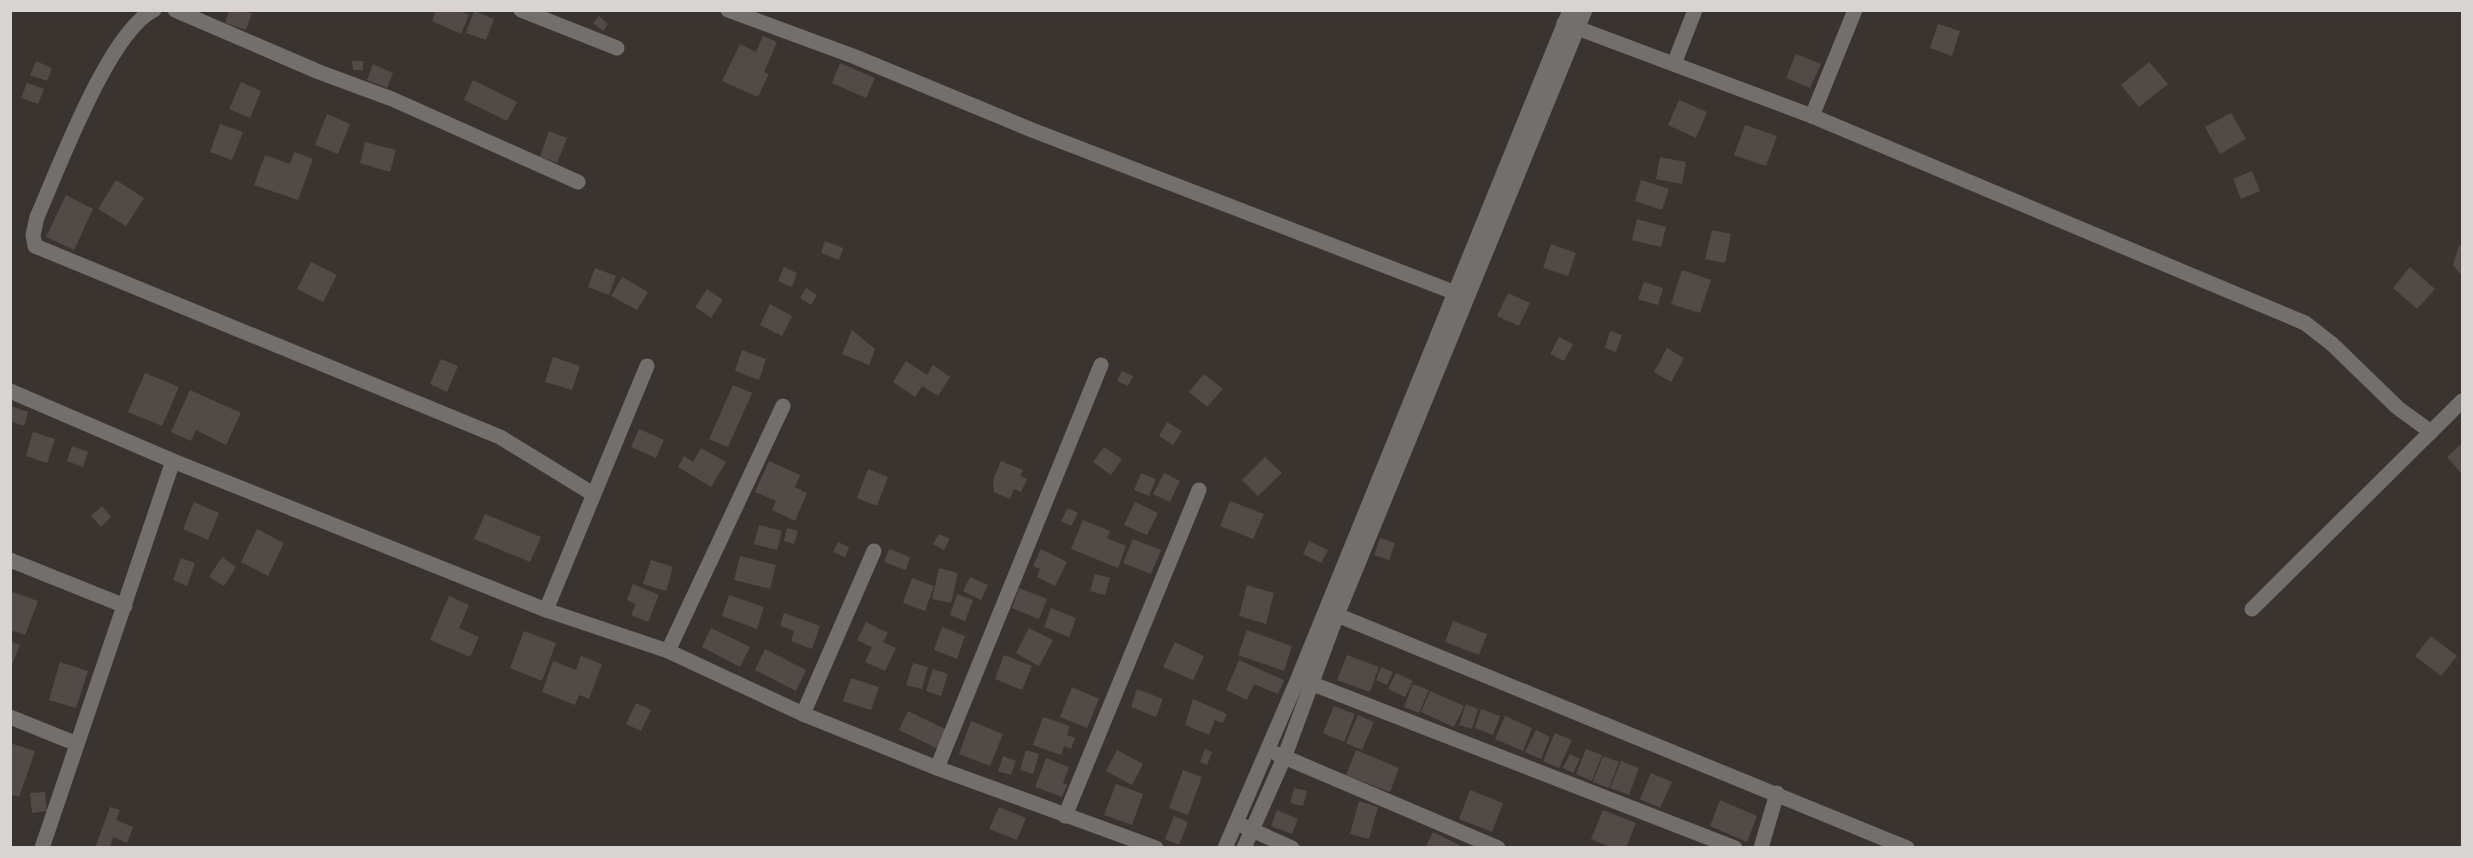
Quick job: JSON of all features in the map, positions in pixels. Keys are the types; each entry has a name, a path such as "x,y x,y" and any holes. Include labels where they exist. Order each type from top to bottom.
{"street":[{"path":"154,10 144,15 130,29 105,65 37,217 33,235 35,246 500,437 593,494"},
{"path":"175,10 319,72 392,99 578,182"},
{"path":"521,10 617,48"},
{"path":"728,10 853,56 1032,130 1460,295"},
{"path":"1225,848 1460,295 1571,20 1585,10"},
{"path":"1674,64 1695,10"},
{"path":"1812,116 1855,10"},
{"path":"1571,20 1674,64 1812,116 2305,323 2347,358 2398,408 2431,432"},
{"path":"1244,848 1284,758 1313,684 1337,615 1460,295"},
{"path":"937,768 1101,365"},
{"path":"546,610 647,366"},
{"path":"10,391 173,460 546,610 668,651 803,714 937,768 1156,848"},
{"path":"2252,609 2463,401"},
{"path":"668,651 783,406"},
{"path":"42,848 173,460"},
{"path":"1065,816 1199,490"},
{"path":"803,714 874,551"},
{"path":"10,560 125,606"},
{"path":"1337,615 1907,848"},
{"path":"1313,684 1735,848"},
{"path":"10,717 77,744"},
{"path":"1267,749 1498,848"},
{"path":"1761,848 1777,793"},
{"path":"1235,823 1292,848"}],"building":[{"path":"229,10 252,13 246,30 225,23"},
{"path":"436,10 458,10 469,15 461,34 432,21"},
{"path":"474,11 494,19 486,40 466,33"},
{"path":"599,16 608,24 603,31 593,23"},
{"path":"1938,24 1960,31 1952,56 1930,48"},
{"path":"763,36 777,42 764,72 769,74 758,97 722,81 740,44 756,52"},
{"path":"1796,54 1821,64 1810,88 1786,78"},
{"path":"36,61 52,68 47,81 30,75"},
{"path":"352,61 363,61 363,70 353,70"},
{"path":"2149,62 2168,84 2139,107 2121,85"},
{"path":"840,63 875,78 866,98 832,83"},
{"path":"373,64 393,73 387,88 367,80"},
{"path":"473,80 517,102 507,121 464,100"},
{"path":"241,82 261,91 250,118 229,109"},
{"path":"27,83 44,89 38,104 21,98"},
{"path":"1679,100 1707,112 1696,138 1668,125"},
{"path":"2231,113 2246,139 2220,154 2205,127"},
{"path":"327,114 350,124 338,154 315,145"},
{"path":"220,124 243,132 232,160 210,152"},
{"path":"1745,125 1777,136 1766,166 1734,155"},
{"path":"549,131 567,138 557,163 540,157"},
{"path":"365,142 396,150 390,172 360,163"},
{"path":"294,152 313,159 298,200 254,185 265,155 290,164"},
{"path":"1660,157 1686,162 1682,184 1656,179"},
{"path":"2252,171 2260,191 2241,199 2233,179"},
{"path":"116,180 144,198 126,226 98,209"},
{"path":"1641,180 1669,189 1662,210 1635,201"},
{"path":"66,195 93,209 74,250 46,237"},
{"path":"1637,219 1666,227 1661,247 1632,240"},
{"path":"1712,230 1731,234 1725,263 1705,259"},
{"path":"825,241 843,248 839,260 821,253"},
{"path":"1551,244 1576,253 1568,276 1543,268"},
{"path":"2459,245 2462,245 2462,276 2453,265"},
{"path":"311,262 337,275 323,302 297,289"},
{"path":"784,267 797,273 792,287 778,281"},
{"path":"2410,267 2435,289 2417,309 2393,288"},
{"path":"595,268 616,276 609,295 588,287"},
{"path":"1682,270 1711,280 1700,313 1671,304"},
{"path":"622,277 648,292 637,310 611,296"},
{"path":"1644,282 1663,288 1658,305 1638,299"},
{"path":"806,288 817,295 811,305 800,298"},
{"path":"707,289 723,300 711,318 695,307"},
{"path":"1508,293 1530,303 1519,326 1497,316"},
{"path":"770,304 792,316 782,336 760,325"},
{"path":"852,330 875,349 869,365 842,354"},
{"path":"1610,331 1622,335 1616,352 1605,348"},
{"path":"1559,337 1573,344 1564,361 1550,354"},
{"path":"1667,348 1684,358 1671,382 1654,372"},
{"path":"742,350 766,359 759,380 735,371"},
{"path":"553,357 580,366 572,390 545,382"},
{"path":"441,359 458,366 447,392 430,384"},
{"path":"906,361 927,375 933,365 950,377 938,396 922,386 915,397 893,382"},
{"path":"1122,371 1133,376 1128,386 1117,381"},
{"path":"145,373 179,387 162,426 128,412"},
{"path":"1204,374 1223,389 1207,407 1189,392"},
{"path":"733,385 752,393 728,447 709,439"},
{"path":"190,390 241,413 226,445 196,430 191,441 171,432"},
{"path":"10,406 28,412 24,426 10,421"},
{"path":"1167,422 1182,431 1173,445 1159,436"},
{"path":"639,429 664,440 656,458 631,447"},
{"path":"33,432 55,439 47,463 26,456"},
{"path":"2462,443 2462,474 2447,457"},
{"path":"72,446 88,452 83,467 67,461"},
{"path":"1104,447 1122,459 1111,475 1093,462"},
{"path":"701,448 726,462 711,487 678,467 684,456 693,462"},
{"path":"1265,457 1282,473 1258,496 1242,480"},
{"path":"769,461 800,475 795,487 807,493 795,521 772,510 776,501 755,492"},
{"path":"1001,461 1023,470 1020,476 1027,479 1021,492 1014,489 1010,499 994,492 993,480"},
{"path":"868,469 888,477 877,506 857,498"},
{"path":"1141,473 1156,479 1149,496 1134,490"},
{"path":"1164,473 1180,481 1170,502 1153,494"},
{"path":"1230,501 1264,514 1253,539 1220,526"},
{"path":"194,502 219,513 208,540 183,529"},
{"path":"1135,502 1158,513 1147,535 1124,525"},
{"path":"102,506 111,517 101,527 91,516"},
{"path":"1068,508 1078,513 1071,526 1061,521"},
{"path":"485,514 541,537 530,562 474,539"},
{"path":"1083,520 1110,531 1107,538 1126,546 1118,568 1071,549"},
{"path":"759,525 782,531 777,550 754,544"},
{"path":"787,528 798,531 794,544 784,541"},
{"path":"257,529 284,543 268,576 241,562"},
{"path":"939,534 950,539 944,550 933,544"},
{"path":"1380,538 1395,543 1389,560 1374,555"},
{"path":"1133,539 1161,550 1151,574 1123,563"},
{"path":"1309,541 1328,550 1321,563 1303,554"},
{"path":"838,542 849,547 845,557 833,552"},
{"path":"889,549 910,557 906,570 884,562"},
{"path":"1041,549 1067,562 1055,586 1037,577 1040,569 1033,566"},
{"path":"740,556 776,565 770,589 734,580"},
{"path":"222,557 236,567 224,586 209,577"},
{"path":"181,558 195,563 187,586 173,580"},
{"path":"651,560 673,567 666,591 643,584"},
{"path":"939,568 958,573 951,603 932,599"},
{"path":"1095,574 1110,578 1105,595 1090,591"},
{"path":"970,577 988,585 981,600 963,591"},
{"path":"912,578 934,586 925,611 903,603"},
{"path":"633,584 659,595 648,622 631,615 636,604 627,600"},
{"path":"1247,585 1274,593 1266,624 1239,616"},
{"path":"1019,588 1047,599 1039,619 1012,608"},
{"path":"13,592 38,601 25,635 10,630 10,597"},
{"path":"957,594 973,600 965,621 950,615"},
{"path":"729,595 764,607 757,629 722,616"},
{"path":"449,596 469,605 459,628 479,637 470,657 430,640"},
{"path":"1051,608 1076,618 1069,637 1044,627"},
{"path":"784,613 820,626 812,649 791,641 794,631 780,626"},
{"path":"1453,621 1487,634 1479,655 1445,642"},
{"path":"866,622 888,633 883,642 896,648 885,671 865,662 872,647 857,640"},
{"path":"942,627 965,636 957,659 934,650"},
{"path":"711,628 750,647 740,667 702,647"},
{"path":"1029,628 1053,640 1039,666 1016,653"},
{"path":"1247,630 1292,646 1284,671 1238,655"},
{"path":"524,631 556,643 542,681 510,668"},
{"path":"2431,636 2457,656 2441,676 2415,656"},
{"path":"10,641 20,645 11,667 10,667"},
{"path":"1175,642 1204,656 1193,680 1163,667"},
{"path":"765,649 806,670 796,691 755,670"},
{"path":"1004,655 1032,666 1022,690 995,679"},
{"path":"1347,655 1379,667 1370,692 1337,680"},
{"path":"581,656 602,664 589,699 579,695 575,705 542,692 553,661 576,670"},
{"path":"1239,660 1284,680 1278,694 1254,684 1247,700 1226,690"},
{"path":"60,662 88,671 76,708 49,700"},
{"path":"913,663 928,667 922,689 906,685"},
{"path":"1381,667 1393,672 1387,685 1376,680"},
{"path":"933,669 948,674 941,696 926,691"},
{"path":"1396,673 1413,681 1405,697 1388,689"},
{"path":"851,678 879,687 871,710 843,701"},
{"path":"1413,684 1429,690 1419,713 1404,707"},
{"path":"1072,687 1099,699 1087,728 1060,717"},
{"path":"1137,689 1163,699 1156,717 1131,707"},
{"path":"1430,691 1464,706 1454,727 1421,712"},
{"path":"1193,699 1227,714 1223,723 1215,720 1209,735 1185,725"},
{"path":"636,703 651,710 641,731 626,724"},
{"path":"1466,704 1478,709 1472,729 1459,725"},
{"path":"1334,706 1355,714 1344,742 1323,733"},
{"path":"1481,709 1500,716 1493,735 1475,728"},
{"path":"908,711 947,730 938,749 899,730"},
{"path":"1358,715 1374,722 1362,750 1346,743"},
{"path":"1505,716 1532,728 1523,751 1495,739"},
{"path":"1043,717 1070,726 1067,735 1075,738 1071,749 1064,746 1061,755 1033,745"},
{"path":"971,721 1003,734 990,766 959,754"},
{"path":"1536,730 1550,737 1541,759 1525,752"},
{"path":"1555,733 1572,740 1559,768 1543,761"},
{"path":"10,743 35,751 19,797 10,794"},
{"path":"1205,749 1212,752 1207,765 1200,762"},
{"path":"1586,749 1602,755 1592,781 1576,774"},
{"path":"1026,750 1039,754 1033,774 1020,770"},
{"path":"1117,750 1143,764 1132,785 1106,771"},
{"path":"1356,750 1399,768 1390,792 1346,775"},
{"path":"1570,754 1580,759 1573,773 1563,768"},
{"path":"1003,756 1016,761 1011,775 998,771"},
{"path":"1603,756 1619,762 1609,788 1593,782"},
{"path":"1046,758 1069,767 1063,783 1067,785 1062,797 1035,787"},
{"path":"1621,761 1639,768 1629,795 1610,788"},
{"path":"1183,770 1202,777 1188,815 1169,808"},
{"path":"1651,773 1672,782 1660,808 1640,799"},
{"path":"1116,784 1143,794 1132,825 1104,815"},
{"path":"1294,788 1307,791 1303,806 1290,803"},
{"path":"1470,790 1503,803 1492,832 1459,819"},
{"path":"45,792 47,811 32,813 30,793"},
{"path":"1720,800 1757,816 1747,842 1710,826"},
{"path":"1359,801 1378,807 1369,839 1350,834"},
{"path":"110,807 120,810 116,820 133,827 127,843 113,837 110,848 95,848"},
{"path":"999,807 1026,818 1017,840 989,829"},
{"path":"1277,810 1298,819 1292,834 1271,826"},
{"path":"1603,810 1636,823 1626,848 1612,848 1591,839"},
{"path":"1174,816 1188,822 1179,845 1165,839"},
{"path":"1433,832 1465,848 1425,848"}]}
